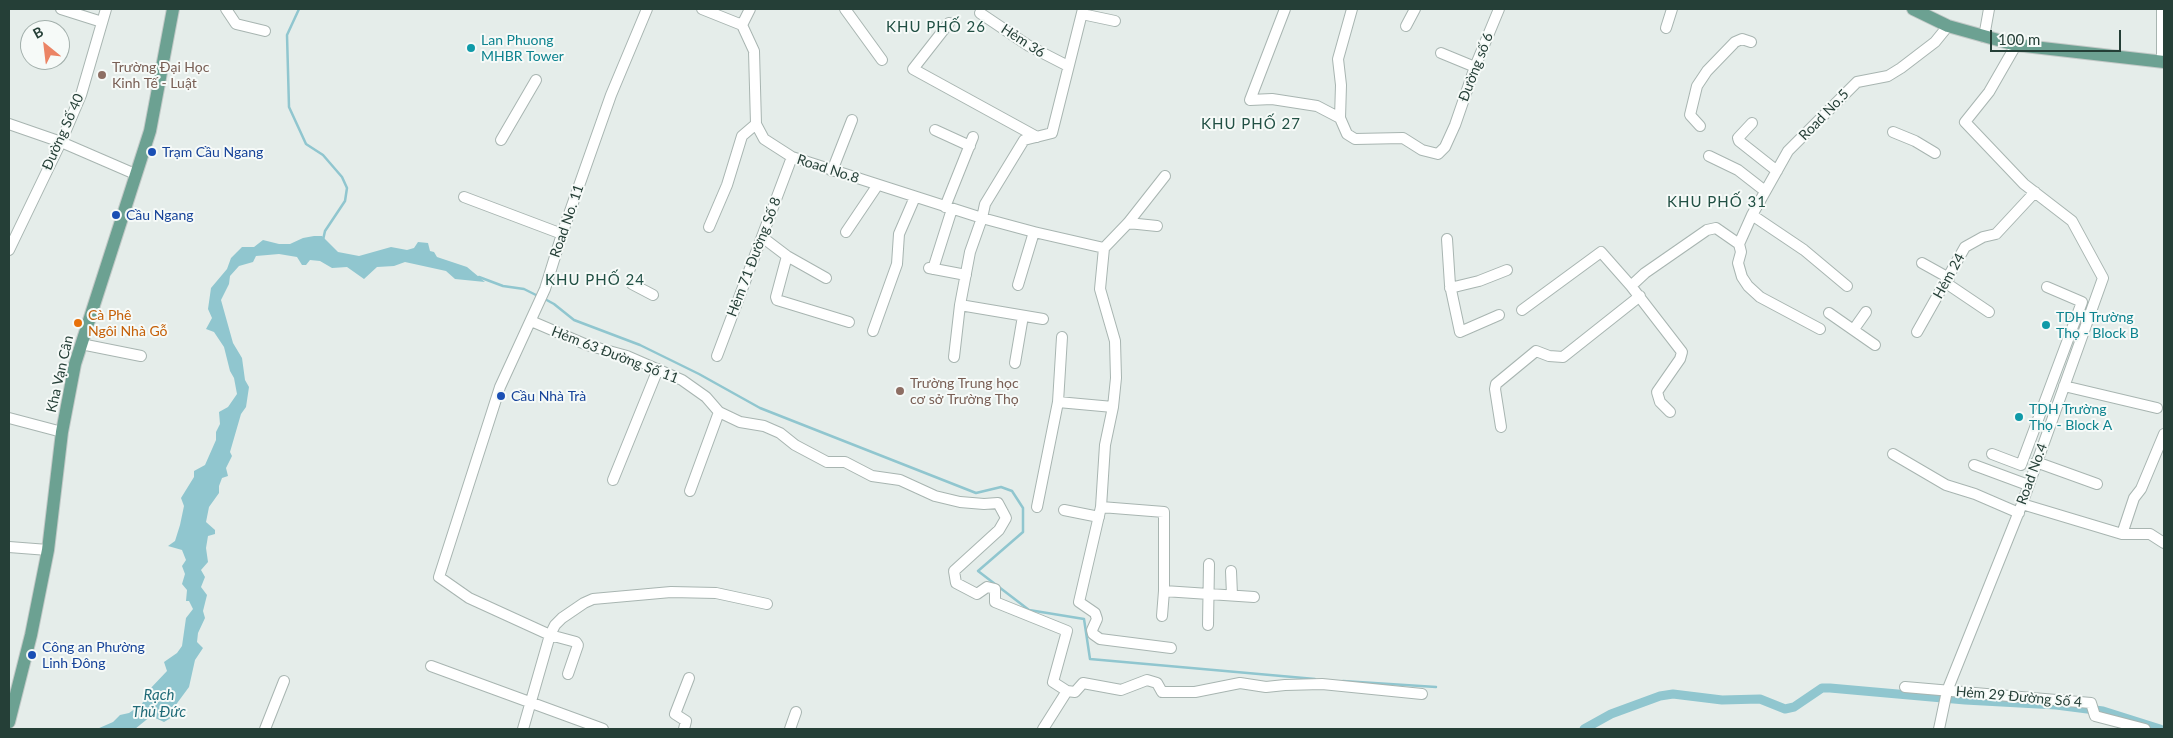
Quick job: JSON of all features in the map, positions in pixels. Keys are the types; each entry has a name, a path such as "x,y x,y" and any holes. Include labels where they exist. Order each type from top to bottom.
{"main road":[{"name":"Kha Vạn Cân","path":"9,722 31,635 48,550 62,432 74,364 150,131 173,9"},
{"path":"1913,9 1948,26 2016,45 2163,62"}],"street":[{"path":"62,9 102,22"},
{"name":"Đường Số 40","path":"9,250 61,142 81,94 106,9"},
{"path":"226,9 236,24 266,31"},
{"name":"Road No. 11","path":"550,635 469,598 440,577 445,555 459,519 500,387 545,289 562,234 611,95 647,9"},
{"path":"702,9 742,25 754,51 756,124 742,136 727,185 709,226"},
{"path":"742,25 750,9"},
{"path":"845,9 882,60"},
{"path":"1285,9 1250,100 1272,99 1317,106 1340,118 1341,85 1338,59 1352,9"},
{"path":"1406,26 1415,9"},
{"name":"Đường số 6","path":"1340,118 1347,134 1352,138 1403,138 1422,150 1438,154 1445,147 1455,126 1475,67 1499,9"},
{"path":"1666,28 1672,9"},
{"path":"1984,37 1989,9"},
{"path":"2162,9 2163,62"},
{"path":"954,357 960,305 970,252 982,218 984,204 1024,140 1052,133 1083,11 1115,21"},
{"name":"Hẻm 36","path":"980,13 1029,46 1068,66"},
{"path":"949,23 913,69 1037,137"},
{"name":"Road No.5","path":"1739,244 1765,191 1788,151 1856,82 1888,76 1935,42 1948,26"},
{"path":"1700,126 1690,115 1697,86 1707,71 1735,42 1742,39 1751,42"},
{"name":"Road No.4","path":"1939,729 1947,691 2020,508 2103,278 2072,221 2024,184 1965,122 1989,92 2016,45"},
{"path":"1441,53 1475,67"},
{"path":"501,140 536,80"},
{"path":"832,171 852,120"},
{"path":"1752,123 1738,138 1739,141 1776,171"},
{"path":"9,124 61,142 135,174"},
{"name":"Road No.8","path":"756,124 764,139 792,157 877,186 982,218 1104,248"},
{"path":"935,130 971,142 948,208 931,269 966,275"},
{"path":"1893,132 1915,141 1935,153"},
{"path":"1709,156 1738,170 1765,191"},
{"name":"Hẻm 71 Đường Số 8","path":"717,356 792,157"},
{"path":"1165,176 1128,223 1104,248 1100,289 1115,341 1116,378 1113,408 1105,445 1100,512 1079,602 1095,613 1097,619 1092,630 1093,634 1100,639 1171,648"},
{"path":"846,232 877,186"},
{"name":"Hẻm 24","path":"1917,332 1965,247 1983,237 1996,234 2035,192"},
{"path":"464,197 562,234"},
{"path":"873,331 897,264 898,234 915,197"},
{"path":"1752,216 1804,250 1847,286"},
{"path":"1128,223 1157,226"},
{"path":"1631,286 1645,273 1707,230 1716,228 1739,244 1741,252 1738,263 1742,277 1748,286 1760,297 1820,329"},
{"path":"1018,285 1034,232"},
{"path":"762,237 787,256 826,278"},
{"path":"1447,239 1450,288 1460,332 1499,316"},
{"path":"1522,310 1601,252 1640,296 1682,354 1657,392 1660,402 1670,412"},
{"path":"787,256 776,297 777,300 849,322"},
{"path":"1922,262 1989,312"},
{"path":"1450,288 1479,281 1507,270"},
{"path":"632,284 653,295"},
{"path":"1992,454 2021,465 2082,302 2047,287"},
{"path":"1500,427 1496,384 1536,351 1548,356 1563,357 1640,296"},
{"path":"960,305 1043,319"},
{"path":"1854,329 1866,312"},
{"path":"1829,314 1854,329 1875,345"},
{"path":"1015,363 1023,316"},
{"name":"Hẻm 63 Đường Số 11","path":"532,320 587,345 627,356 658,369 706,397 719,412"},
{"path":"2072,330 2083,332"},
{"path":"1038,507 1058,402 1062,337"},
{"path":"81,344 142,356"},
{"path":"613,480 658,369"},
{"path":"2064,386 2156,408"},
{"path":"1058,402 1113,408"},
{"path":"690,490 719,412 740,422 764,426 780,433 795,445 826,462 845,462 872,476 900,480 935,496 960,502 998,503 1006,518 999,530 954,571 956,583 977,594 987,587 995,589 995,602 1067,631 1052,682 1067,691 1075,692 1083,683 1121,690 1147,680 1157,683 1162,692 1195,692 1240,683 1266,687 1322,684 1422,694"},
{"path":"9,418 62,432"},
{"path":"2122,534 2134,498 2141,489 2164,434"},
{"path":"1893,454 1946,485 2020,508 2122,534 2150,534 2164,543"},
{"path":"2036,462 2097,484"},
{"path":"1974,465 2028,485"},
{"path":"1064,510 1164,512 1164,591 1162,616"},
{"path":"9,547 48,550"},
{"path":"1208,625 1207,594 1209,564"},
{"path":"1232,571 1232,595"},
{"path":"1164,591 1254,597"},
{"path":"523,729 550,635 555,625 572,610 593,599 607,596 670,592 716,593 767,604"},
{"path":"550,635 576,642 578,645 568,674"},
{"path":"431,666 603,729"},
{"path":"684,729 686,721 675,714 689,678"},
{"path":"265,729 284,681"},
{"name":"Hẻm 29 Đường Số 4","path":"1905,687 2091,703 2095,716 2145,729"},
{"path":"1043,729 1067,691"},
{"path":"790,729 796,712"}],"water":[{"name":"Rạch Thủ Đức","path":"322,236 338,252 359,256 391,247 407,250 414,248 418,242 428,243 430,251 434,252 437,257 467,267 485,282 455,279 446,271 405,262 394,266 377,267 364,279 347,267 332,268 320,261 310,260 306,265 302,265 297,257 279,254 256,256 253,262 239,266 230,276 229,284 221,300 233,343 242,358 245,380 249,387 246,407 241,414 230,452 232,456 226,468 228,476 222,478 219,493 209,507 206,522 215,530 215,534 208,536 206,548 208,562 201,570 205,577 201,587 207,595 203,611 205,618 198,633 197,642 203,648 195,660 189,687 175,706 174,716 164,722 151,716 135,729 97,729 113,722 120,715 129,713 142,704 148,691 167,671 164,662 177,653 182,646 186,618 193,609 189,601 186,601 187,590 182,584 185,574 182,566 186,560 182,550 168,546 175,541 180,525 184,506 181,498 194,477 194,471 205,465 216,440 216,432 220,424 219,412 228,407 237,394 224,347 214,332 206,329 212,318 208,309 211,288 227,269 231,258 242,247 254,247 263,240 279,244 290,244 303,238"}],"waterway":[{"name":"Rạch Thủ Đức","path":"299,9 287,35 289,107 306,144 323,155 342,177 347,188 345,201 325,231 323,240"},
{"path":"479,277 503,286 524,289 538,296"},
{"path":"543,298 574,320 640,345 699,374 760,408 976,493 1001,487 1012,491 1023,508 1023,532 978,571 1029,610 1084,619 1090,659 1315,679"},
{"path":"1343,681 1436,687"},
{"path":"1584,729 1611,714 1660,696 1673,694 1722,700 1760,699 1785,709 1794,707 1822,688 1965,700 2056,705 2103,711 2160,729"}],"place":[{"name":"Lan Phuong MHBR Tower","path":"471,48"},
{"name":"Trường Đại Học Kinh Tế - Luật","path":"102,75"},
{"name":"Trạm Cầu Ngang","path":"152,152"},
{"name":"Cầu Ngang","path":"116,215"},
{"name":"Cà Phê Ngôi Nhà Gỗ","path":"78,323"},
{"name":"TDH Trường Thọ - Block B","path":"2046,325"},
{"name":"Trường Trung học cơ sở Trường Thọ","path":"900,391"},
{"name":"Cầu Nhà Trà","path":"501,396"},
{"name":"TDH Trường Thọ - Block A","path":"2019,417"},
{"name":"Công an Phường Linh Đông","path":"32,655"}],"district":[{"name":"KHU PHỐ 26","path":"936,27"},
{"name":"KHU PHỐ 27","path":"1251,124"},
{"name":"KHU PHỐ 31","path":"1717,202"},
{"name":"KHU PHỐ 24","path":"595,280"}]}
